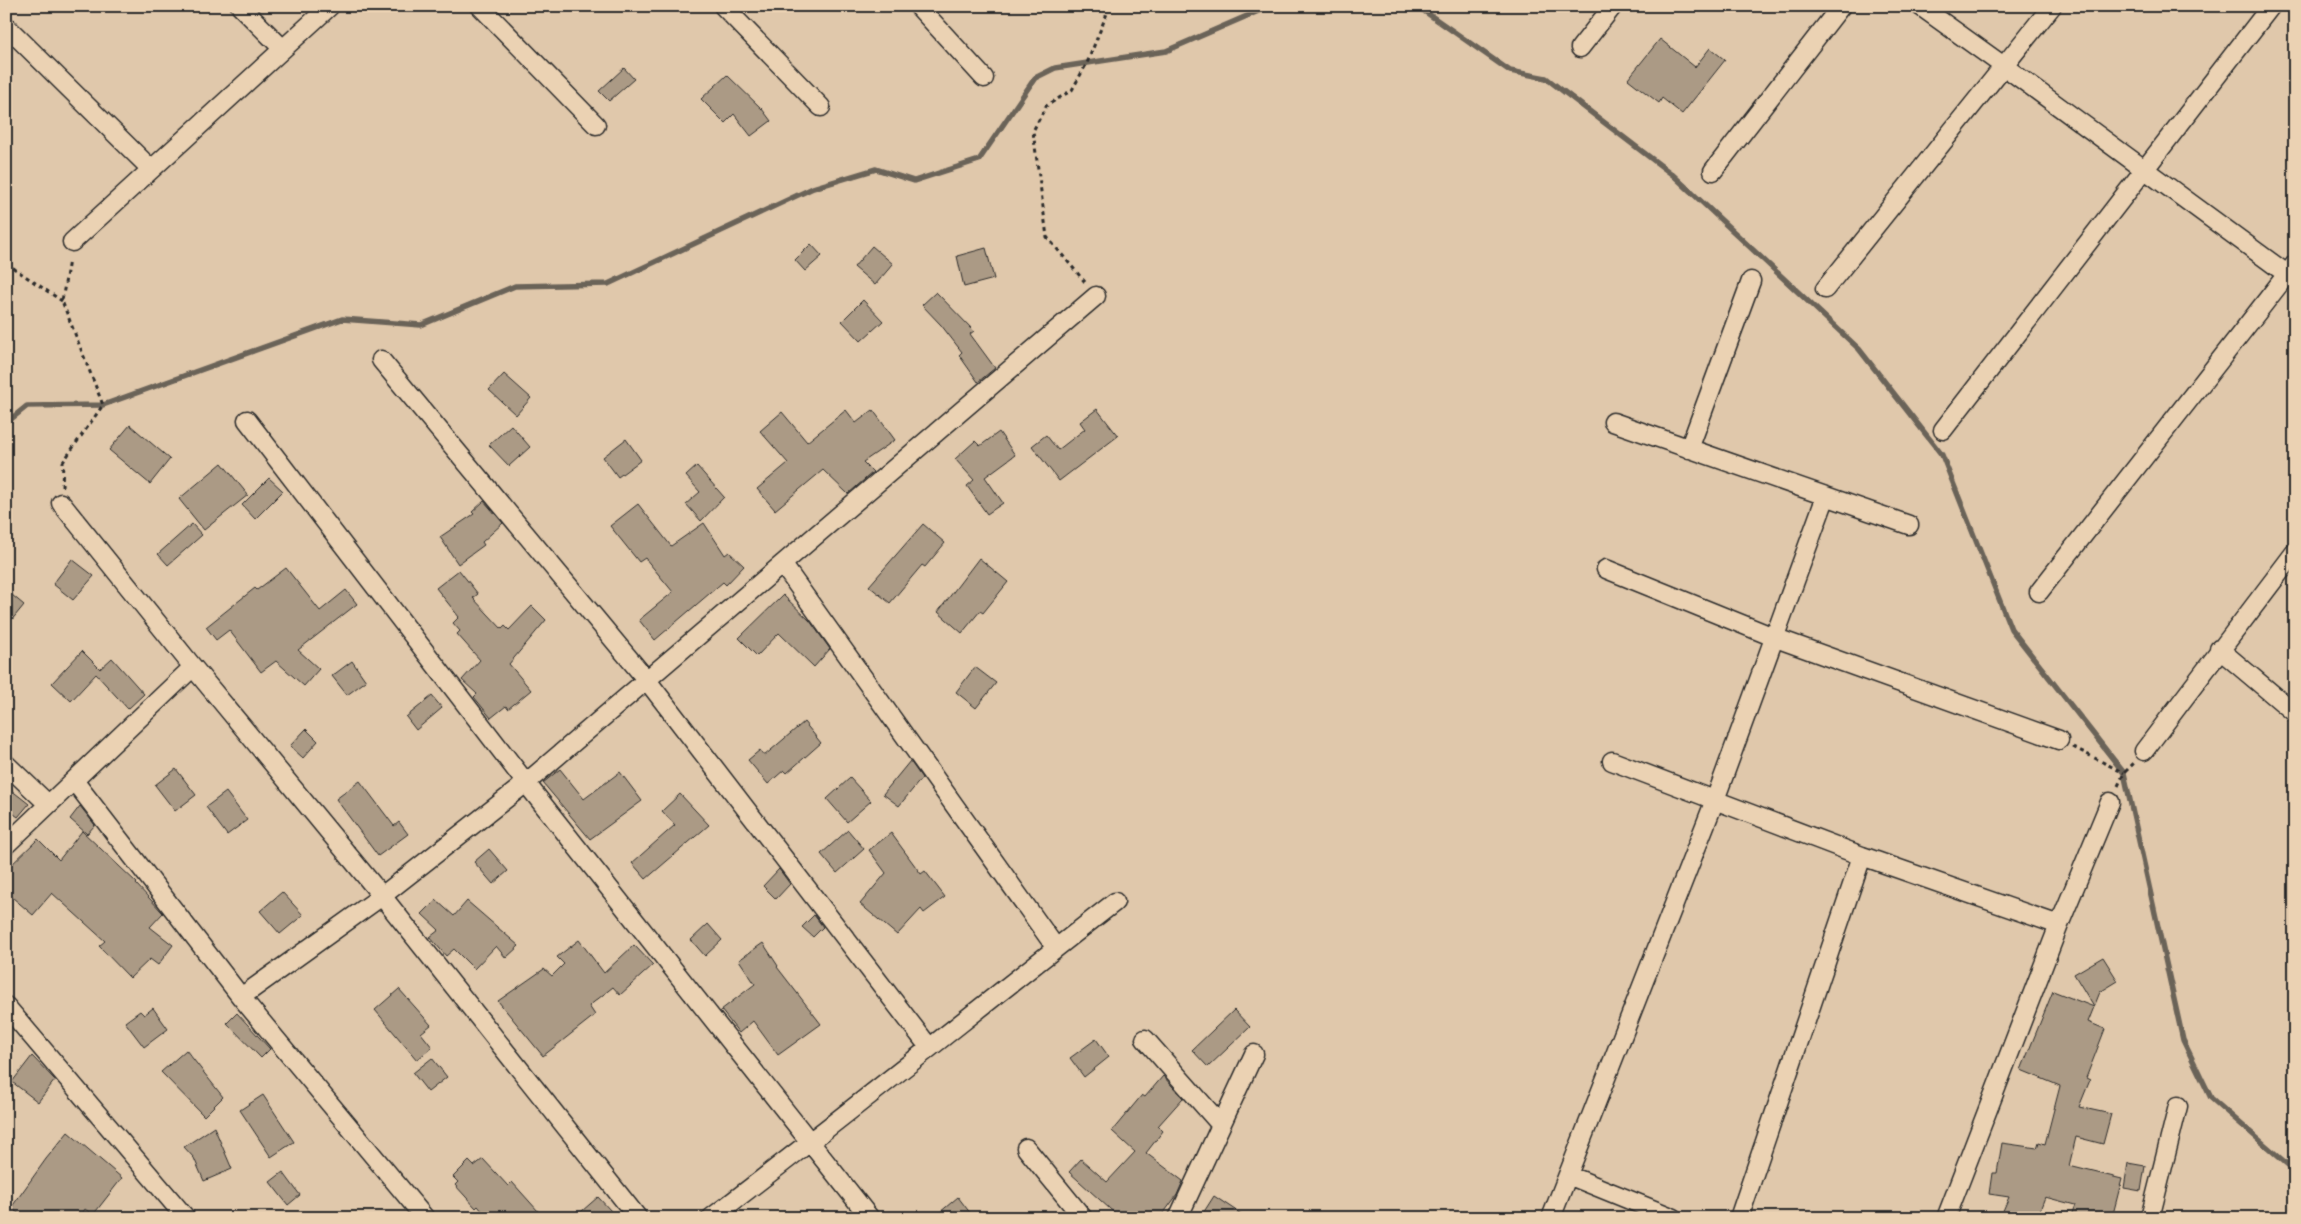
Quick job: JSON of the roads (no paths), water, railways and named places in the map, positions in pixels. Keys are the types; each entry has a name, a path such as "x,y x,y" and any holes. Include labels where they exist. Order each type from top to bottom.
{"street":[{"path":"240,6 283,49"},
{"path":"72,242 330,6"},
{"path":"480,6 596,125"},
{"path":"723,6 821,107"},
{"path":"918,6 984,78"},
{"path":"1580,48 1613,6"},
{"path":"1712,170 1842,6"},
{"path":"1920,6 2143,168 2292,273 2039,592"},
{"path":"1825,289 2052,6"},
{"path":"1943,430 2143,168 2271,6"},
{"path":"6,26 151,169"},
{"path":"1688,449 1751,281"},
{"path":"241,997 382,896 526,783 646,679 783,566 1096,296"},
{"path":"381,360 646,679 929,1047"},
{"path":"247,420 526,783 870,1218"},
{"path":"1613,422 1909,525"},
{"path":"1551,1218 1715,800 1776,638 1826,496"},
{"path":"61,502 193,668 382,896 638,1218"},
{"path":"2144,751 2219,649 2295,552"},
{"path":"783,566 1056,948"},
{"path":"1606,569 1776,638 2059,740"},
{"path":"2219,649 2295,713"},
{"path":"6,845 48,804 75,782 193,668"},
{"path":"1612,761 1862,856 2059,925"},
{"path":"6,764 48,804"},
{"path":"75,782 241,997 425,1218"},
{"path":"1946,1218 2059,925 2110,802"},
{"path":"1739,1218 1862,856"},
{"path":"710,1218 810,1143 929,1047 1115,902"},
{"path":"9,1016 186,1218"},
{"path":"1145,1039 1221,1125"},
{"path":"1178,1218 1254,1054"},
{"path":"2150,1218 2178,1106"},
{"path":"1026,1148 1083,1218"},
{"path":"1568,1175 1674,1218"}],"waterway":[{"path":"6,423 27,406 103,405 342,319 421,325 515,286 608,284 813,188 876,169 914,181 979,160 1035,78 1055,68 1166,51 1270,6"},
{"path":"1417,6 1510,71 1546,78 1673,175 1859,349 1942,455 2011,629 2124,773 2183,1040 2211,1098 2295,1171"}]}
